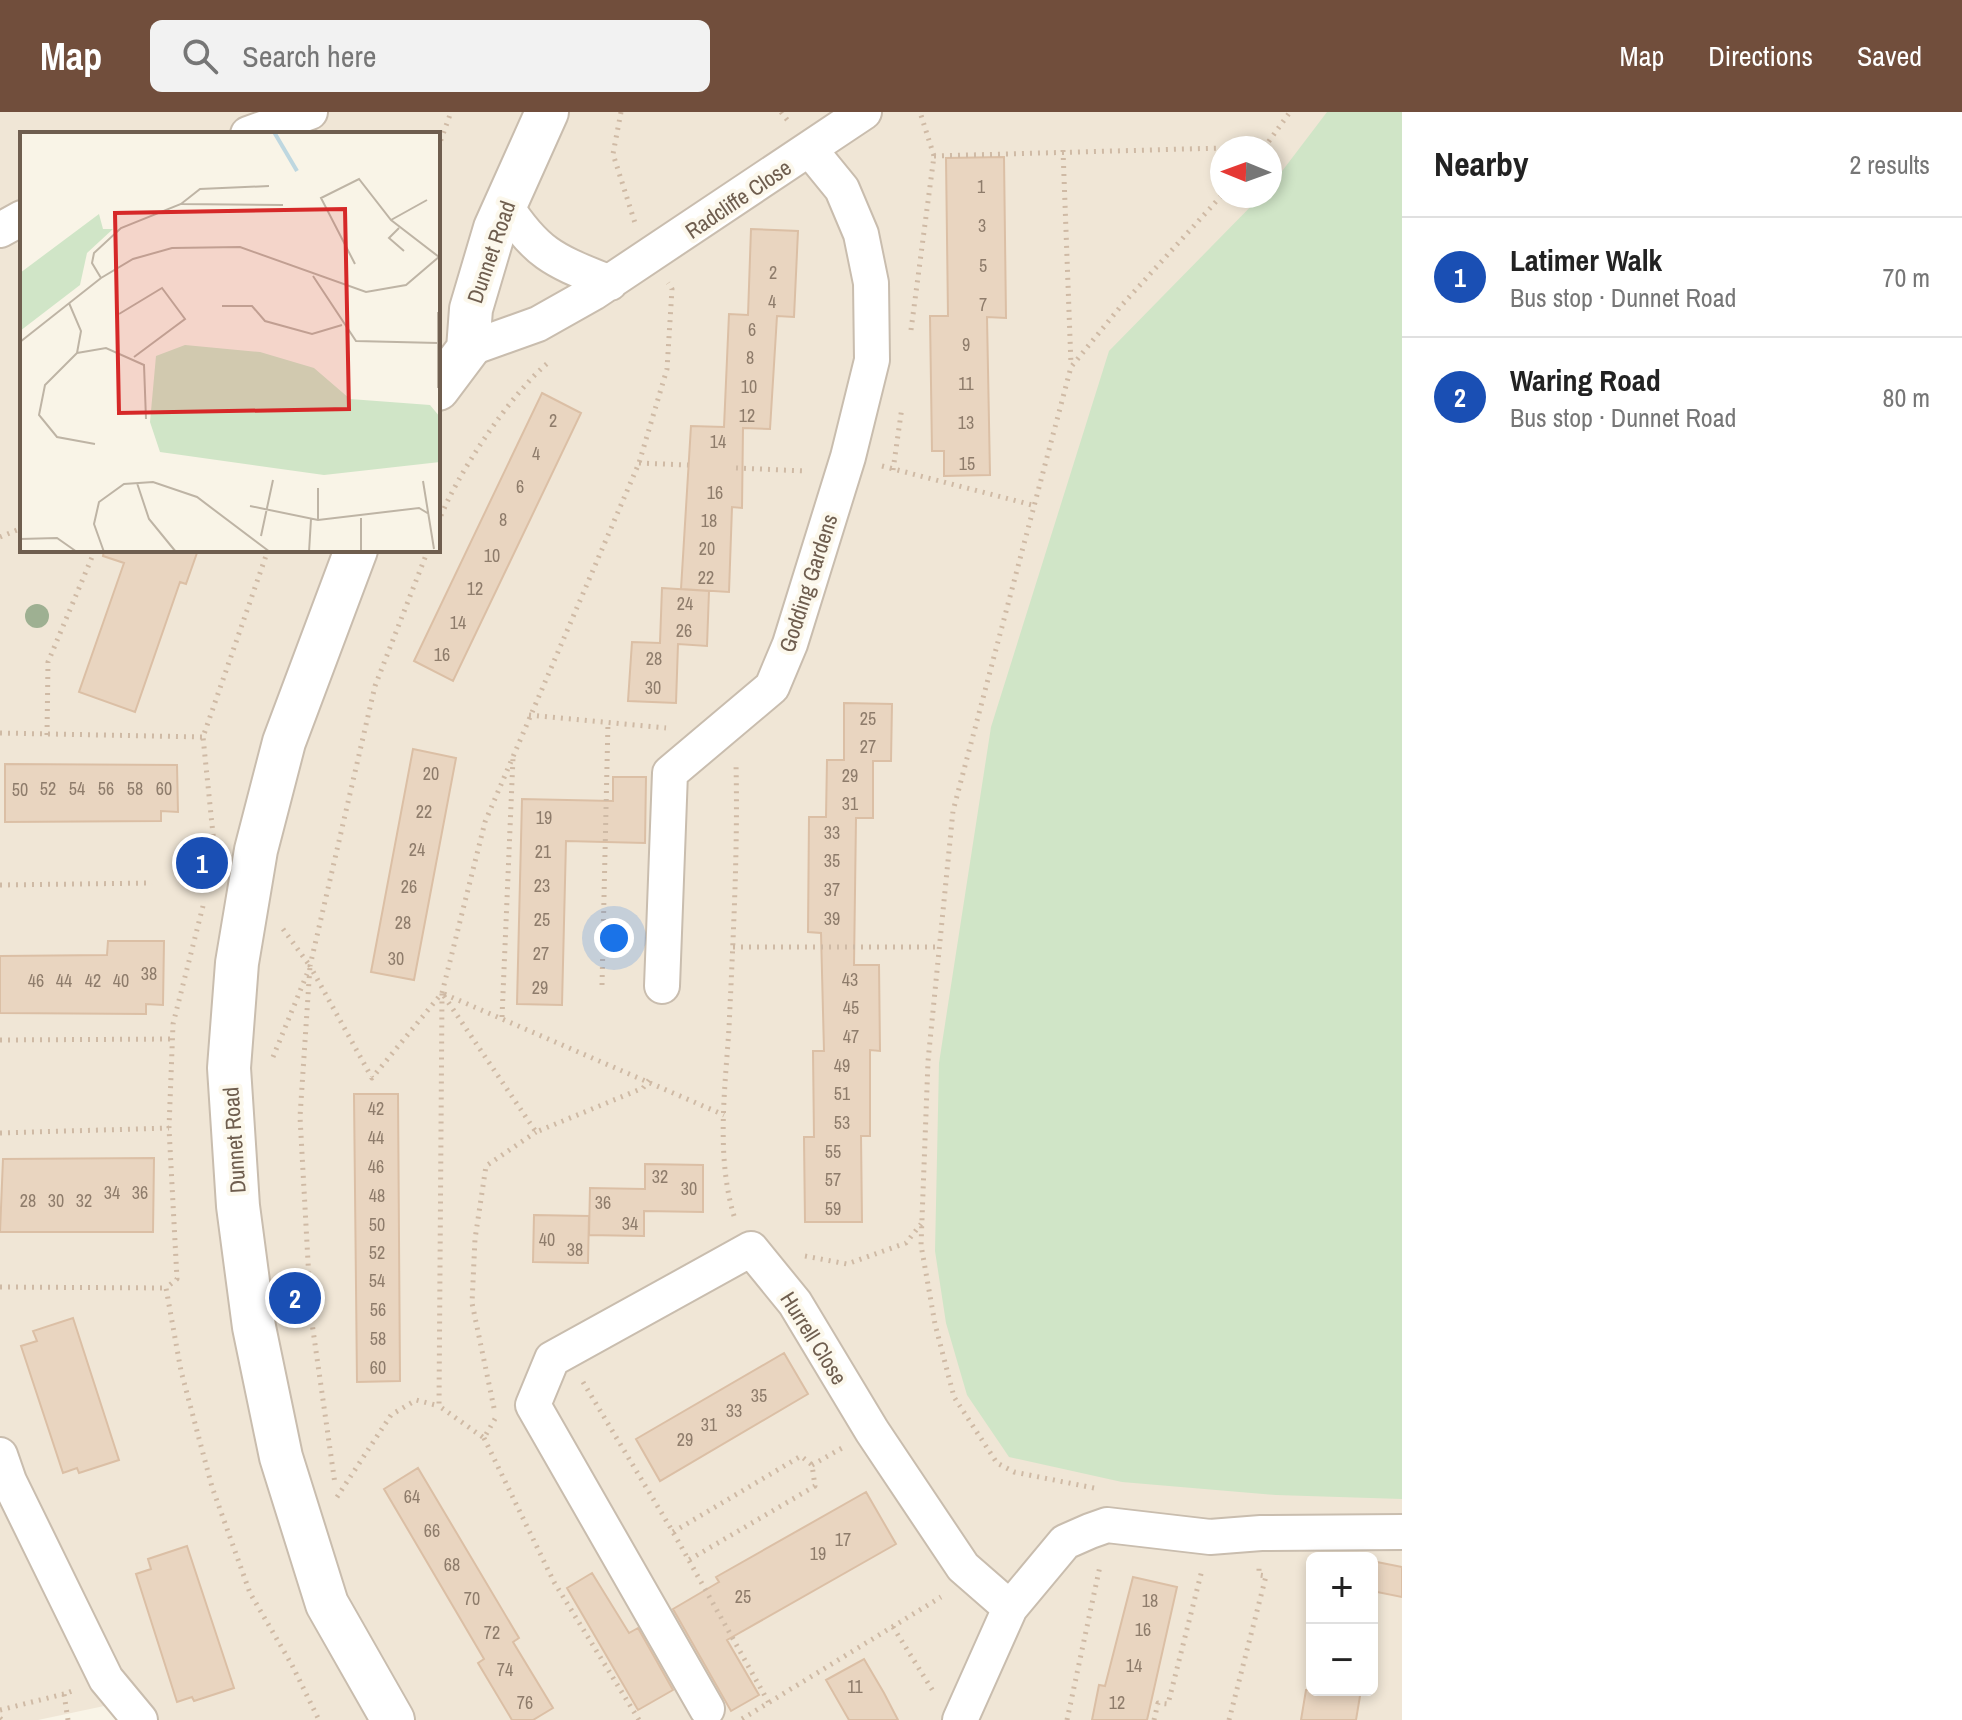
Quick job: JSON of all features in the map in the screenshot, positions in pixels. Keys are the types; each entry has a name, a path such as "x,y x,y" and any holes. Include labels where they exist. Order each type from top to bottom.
{"street":[{"path":"254,132 310,112"},
{"name":"Dunnet Road","path":"468,349 471,309 505,205 547,112"},
{"name":"Radcliffe Close","path":"468,349 538,324 610,283 811,151 864,112"},
{"name":"Godding Gardens","path":"662,986 670,773 772,687 848,457 872,360 871,283 861,234 842,189 811,151"},
{"path":"505,205 526,238 559,262 610,283"},
{"path":"0,230 20,219"},
{"path":"440,386 468,349"},
{"name":"Dunnet Road","path":"355,552 284,742 250,884 237,963 229,1068 238,1206 254,1327 281,1457 327,1604 393,1720"},
{"path":"707,1709 533,1405 559,1356 751,1249"},
{"name":"Hurrell Close","path":"751,1249 795,1303 872,1431 963,1567 1010,1608"},
{"path":"0,1455 9,1481 106,1679 140,1720"},
{"path":"960,1720 1010,1608 1065,1542 1090,1531 1107,1525 1210,1537 1261,1533 1402,1532"}],"path":[{"path":"440,142 451,112"},
{"path":"439,1406 442,993 485,822 528,715 639,463 667,369 672,289 650,257 613,154 621,112"},
{"path":"911,334 934,156 920,112"},
{"path":"1273,136 1290,112"},
{"path":"934,156 1210,148"},
{"path":"1063,150 1071,367 953,811 928,1061 921,1245 935,1324 954,1397 997,1463 1014,1472 1122,1494 1140,1528"},
{"path":"1071,367 1121,306 1210,208"},
{"path":"440,518 449,496 530,378 553,358"},
{"path":"903,394 893,470 1036,506"},
{"path":"639,463 688,465"},
{"path":"736,468 789,471"},
{"path":"0,537 20,529"},
{"path":"47,735 48,662 94,552"},
{"path":"214,845 203,737 267,552"},
{"path":"269,1067 310,966 375,686 427,552"},
{"path":"528,715 608,722 602,985"},
{"path":"0,733 203,737"},
{"path":"715,735 730,748 736,765 733,947 724,1115 725,1184 738,1227 751,1249"},
{"path":"502,1017 513,752"},
{"path":"0,1287 166,1288 177,1279 169,1128 173,1024 201,910 217,876 250,884"},
{"path":"0,885 152,883"},
{"path":"733,947 940,947"},
{"path":"310,966 372,1078 442,993"},
{"path":"310,966 300,1117 311,1316 337,1497 391,1415 416,1400 439,1406 484,1438 554,1582 639,1720"},
{"path":"442,993 724,1115"},
{"path":"442,993 536,1132"},
{"path":"0,1040 174,1039"},
{"path":"484,1438 497,1421 472,1303 475,1239 486,1166 536,1132 643,1088 649,1080"},
{"path":"0,1133 169,1128"},
{"path":"803,1256 847,1264 906,1243 922,1224"},
{"path":"166,1288 181,1371 212,1487 250,1593 292,1665 319,1720"},
{"path":"559,1356 673,1532 769,1703"},
{"path":"673,1532 801,1456 812,1465 815,1486 687,1561"},
{"path":"1067,1720 1101,1571 1090,1531"},
{"path":"1154,1720 1158,1703 1168,1704 1210,1537"},
{"path":"741,1720 949,1592 963,1567"},
{"path":"1229,1720 1266,1576"},
{"path":"893,1627 935,1694"},
{"path":"0,1710 64,1694"}],"shaded area":[{"path":"0,112 1402,112 1402,1720 158,1720 142,1698 38,1720 0,1720"}],"green space":[{"path":"1327,112 1402,112 1402,1499 1276,1495 1122,1482 1009,1457 967,1395 946,1323 935,1251 939,1063 991,727 1109,351 1249,208 1282,208 1282,171"}],"building":[{"path":"1004,157 1006,318 987,317 990,475 944,476 944,451 932,451 930,316 948,316 946,158"},
{"path":"751,229 798,231 794,317 777,316 770,429 743,428 742,508 732,507 729,592 681,589 691,426 724,427 729,314 748,315"},
{"path":"542,393 581,413 453,681 414,661"},
{"path":"104,552 197,552 186,584 180,582 135,712 79,692 124,563 103,556"},
{"path":"662,588 709,591 707,646 678,644 676,703 628,701 632,642 660,643"},
{"path":"844,703 892,704 891,761 873,761 873,818 856,818 854,965 879,965 880,1051 870,1050 870,1136 861,1136 862,1222 805,1222 804,1137 814,1137 813,1051 824,1051 821,933 808,932 809,817 826,817 827,760 844,760"},
{"path":"413,749 456,758 414,980 371,972"},
{"path":"5,764 177,765 178,812 161,811 161,821 5,822"},
{"path":"613,777 646,777 645,843 566,841 562,1005 517,1004 522,799 613,801"},
{"path":"108,941 164,941 163,1005 146,1004 146,1014 0,1013 0,956 107,955"},
{"path":"354,1094 398,1094 400,1381 357,1382"},
{"path":"154,1158 153,1232 0,1232 3,1159"},
{"path":"645,1164 703,1165 703,1212 644,1211 644,1236 589,1235 590,1188 645,1189"},
{"path":"534,1215 589,1216 588,1263 533,1262"},
{"path":"73,1318 119,1460 79,1473 77,1468 63,1473 21,1346 37,1341 33,1331"},
{"path":"784,1353 808,1394 660,1481 636,1439"},
{"path":"418,1468 519,1638 513,1642 553,1708 533,1720 512,1720 478,1663 484,1659 384,1489"},
{"path":"866,1492 896,1544 727,1640 759,1695 731,1711 673,1609 719,1582 716,1577"},
{"path":"187,1546 234,1688 194,1701 192,1697 177,1702 136,1574 151,1569 148,1559"},
{"path":"1378,1562 1402,1567 1402,1597 1378,1592"},
{"path":"592,1573 629,1633 638,1628 673,1690 638,1710 567,1588"},
{"path":"1133,1577 1177,1587 1147,1720 1092,1720 1099,1685 1105,1686"},
{"path":"864,1659 898,1720 849,1720 826,1680"},
{"path":"1306,1690 1306,1696 1360,1696 1356,1720 1301,1720"}],"place":[{"name":"Latimer Walk","path":"202,863"},
{"name":"Waring Road","path":"295,1298"}]}
